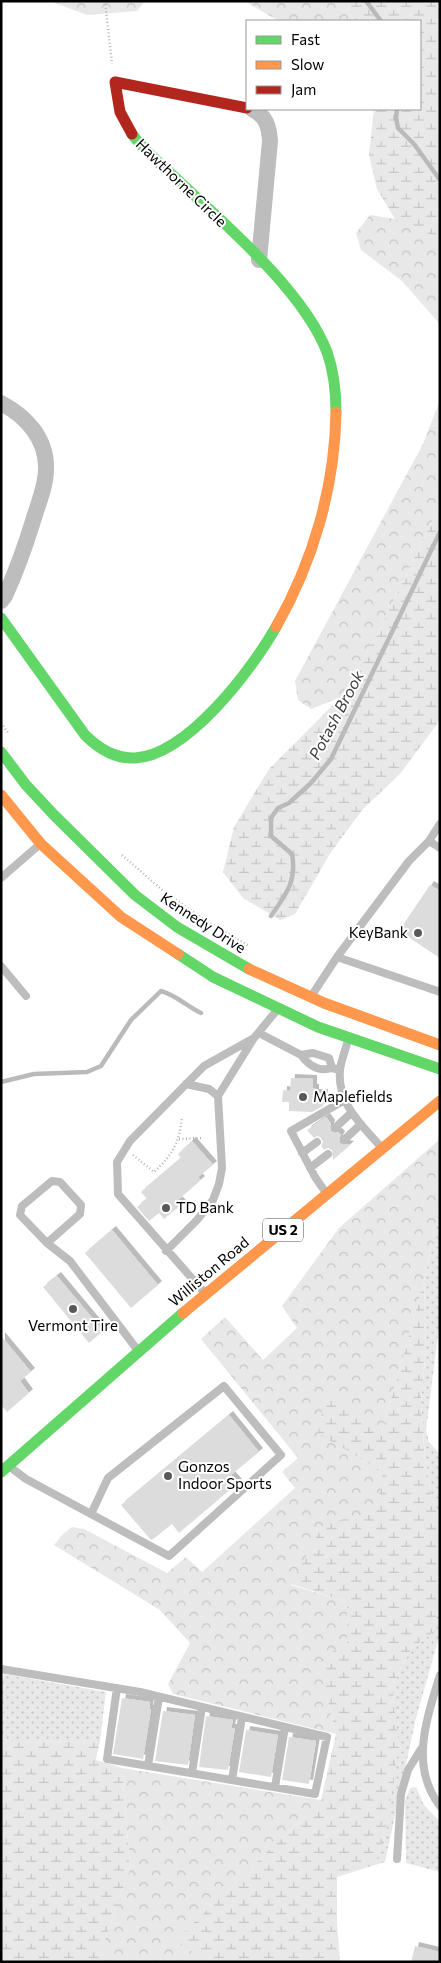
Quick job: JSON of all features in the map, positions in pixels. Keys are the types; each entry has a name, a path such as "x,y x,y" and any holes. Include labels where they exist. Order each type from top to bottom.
{"main road":[{"path":"115,82 246,108"},
{"name":"Hawthorne Circle","path":"1,618 68,714 85,735 105,752 127,758 152,754 186,735 218,706 251,667 286,609 308,559 327,491 336,397 327,353 317,332 295,301 259,260 138,143 122,119 118,106 115,82"},
{"name":"Kennedy Drive","path":"1,752 47,808 102,864 145,903 198,939 244,966 311,997 367,1020 440,1045"},
{"path":"1,796 41,844 121,917 213,977 318,1027 440,1069"},
{"path":"279,1009 311,997"},
{"name":"Williston Road","path":"4,1465 205,1294 440,1101"}],"street":[{"path":"254,110 260,113 266,120 270,141 259,260"},
{"path":"1,403 21,415 32,427 40,441 46,468 43,488 22,557 1,602"}],"lane":[{"path":"311,997 409,861 428,841 440,824"},
{"path":"428,841 440,848"},
{"path":"1,878 41,844"},
{"path":"338,957 440,992"},
{"path":"1,966 26,996"},
{"path":"166,1251 197,1220 213,1200 220,1184 222,1168 218,1096 256,1036 279,1009"},
{"path":"256,1036 301,1056 308,1064 324,1070 336,1069"},
{"path":"205,1294 118,1194 118,1162 130,1141 204,1066 256,1036"},
{"path":"336,1069 349,1038"},
{"path":"301,1056 313,1053 328,1058 336,1069 343,1101 351,1113 383,1149"},
{"path":"186,1084 209,1089 218,1096"},
{"path":"327,1195 310,1168 291,1131 343,1101"},
{"path":"334,1128 351,1113"},
{"path":"344,1140 362,1124"},
{"path":"302,1153 317,1142"},
{"path":"310,1168 328,1154"},
{"path":"47,1243 80,1214 82,1205 60,1182 52,1181 22,1206 20,1215 47,1243 70,1261 139,1352"},
{"path":"4,1465 26,1479 91,1514 169,1556 280,1455 224,1386 108,1478 91,1514"},
{"path":"1,1669 117,1688 327,1737 316,1794 107,1759 117,1688"},
{"path":"440,1675 426,1721 422,1748 424,1776 440,1806"},
{"path":"148,1766 159,1697"},
{"path":"192,1773 202,1707"},
{"path":"232,1780 242,1716"},
{"path":"275,1787 285,1727"},
{"path":"397,1859 401,1794 408,1770 422,1748"}],"path":[{"path":"105,1 115,82"},
{"path":"1,723 12,738"},
{"path":"116,850 161,889 206,921 251,947"},
{"path":"125,1149 154,1172 169,1158 179,1138 182,1118"},
{"path":"179,1138 201,1138"}],"green space":[{"path":"50,1 145,1 137,11 87,15"},
{"path":"244,1 337,1 343,5 353,20 277,20"},
{"path":"337,1 440,1 440,239 395,219 377,189 369,155 374,110 421,110 421,20 353,20 343,5"},
{"path":"370,215 395,219 440,239 440,334 438,322 402,281 361,250 356,233"},
{"path":"440,400 440,505 377,635 341,697 311,709 298,700 295,681 423,444"},
{"path":"440,505 440,720 400,774 363,809 331,852 295,914 280,920 243,898 223,872 234,827 269,769 341,697 377,635"},
{"path":"440,1139 440,1206 424,1281 381,1436 384,1471 376,1513 324,1524 291,1585 347,1602 348,1645 326,1693 336,1734 173,1694 168,1684 190,1643 160,1610 54,1545 72,1527 84,1529 167,1573 186,1557 202,1572 295,1488 282,1472 298,1458 201,1339 225,1317 263,1360 297,1328 282,1306 339,1228"},
{"path":"440,1206 440,1319 426,1430 429,1442 440,1454 440,1519 432,1498 425,1458 421,1402 426,1348 424,1281"},
{"path":"424,1281 426,1348 421,1402 425,1458 432,1498 440,1519 440,1608 432,1633 411,1649 393,1684 399,1743 388,1822 375,1865 337,1877 337,1923 340,1962 209,1962 175,1941 321,1800 336,1734 326,1693 323,1656 347,1645 347,1602 291,1584 324,1523 376,1513 383,1472 318,1433 326,1392 381,1435"},
{"path":"440,1608 440,1634 416,1718 385,1862 375,1865 388,1822 394,1708 393,1684 411,1649 432,1633"},
{"path":"4,1674 106,1692 100,1741 1,1742 1,1688"},
{"path":"100,1741 96,1760 122,1768 130,1868 97,1962 1,1962 1,1742"},
{"path":"122,1768 321,1800 176,1941 209,1962 97,1962 130,1868"},
{"path":"416,1787 424,1805 440,1822 440,1872 406,1863 405,1801 410,1788"}],"building":[{"path":"430,885 440,891 440,958 399,931"},
{"name":"Maplefields","path":"291,1078 313,1079 315,1093 324,1093 323,1106 312,1112 289,1111 289,1102 282,1102 283,1090 290,1091"},
{"path":"326,1117 331,1124 331,1131 334,1133 338,1132 341,1135 340,1143 350,1145 333,1160 332,1150 328,1148 324,1150 321,1146 323,1142 321,1138 317,1136 314,1138 307,1130"},
{"path":"192,1141 213,1165 198,1177 201,1180 178,1200 182,1204 164,1219 159,1213 149,1221 137,1207 147,1199 141,1192 181,1158 178,1154"},
{"path":"112,1230 158,1285 131,1308 85,1253"},
{"name":"Vermont Tire","path":"57,1276 103,1331 89,1343 43,1287"},
{"path":"1,1336 31,1372 20,1381 29,1393 7,1412 1,1405"},
{"path":"229,1415 259,1452 231,1475 238,1483 179,1533 172,1524 152,1540 150,1539 121,1505"},
{"path":"122,1698 150,1702 149,1709 151,1709 143,1759 113,1754"},
{"path":"163,1711 195,1715 188,1765 155,1761"},
{"path":"206,1716 233,1720 231,1728 235,1728 228,1770 199,1767"},
{"path":"246,1730 278,1735 271,1777 239,1772"},
{"path":"289,1737 316,1741 309,1784 282,1780"},
{"path":"415,1946 440,1952 440,1962 411,1962"}],"waterway":[{"name":"Potash Brook","path":"366,1 380,20"},
{"name":"Potash Brook","path":"397,110 398,128 414,144 440,180"},
{"name":"Potash Brook","path":"271,916 289,887 293,872 292,854 271,836 271,818 278,808 289,803 311,783 331,759 440,532"},
{"name":"Potash Brook","path":"1,1082 34,1074 87,1072 101,1066 131,1020 161,991 201,1013"}],"traffic: fast":[{"path":"132,134 149,154 242,240 301,306 316,329 327,352 334,382 336,412"},
{"path":"1,618 85,735 96,745 108,752 128,758 155,753 176,742 197,726 235,686 276,627"},
{"path":"1,752 26,785 54,815 135,895 177,927 249,969"},
{"path":"178,954 213,977 318,1027 440,1069"},
{"path":"1,1472 183,1313"}],"traffic: slow":[{"path":"276,627 301,577 320,523 331,468 336,412"},
{"path":"1,795 41,844 121,917 178,954"},
{"path":"249,969 324,1003 440,1045"},
{"path":"183,1313 440,1101"}],"traffic: jam":[{"path":"132,134 120,112 115,82 246,108"}],"place":[{"name":"KeyBank","path":"418,933"},
{"name":"Maplefields","path":"303,1097"},
{"name":"TD Bank","path":"166,1208"},
{"name":"Vermont Tire","path":"73,1309"},
{"name":"Gonzos Indoor Sports","path":"168,1476"}]}
